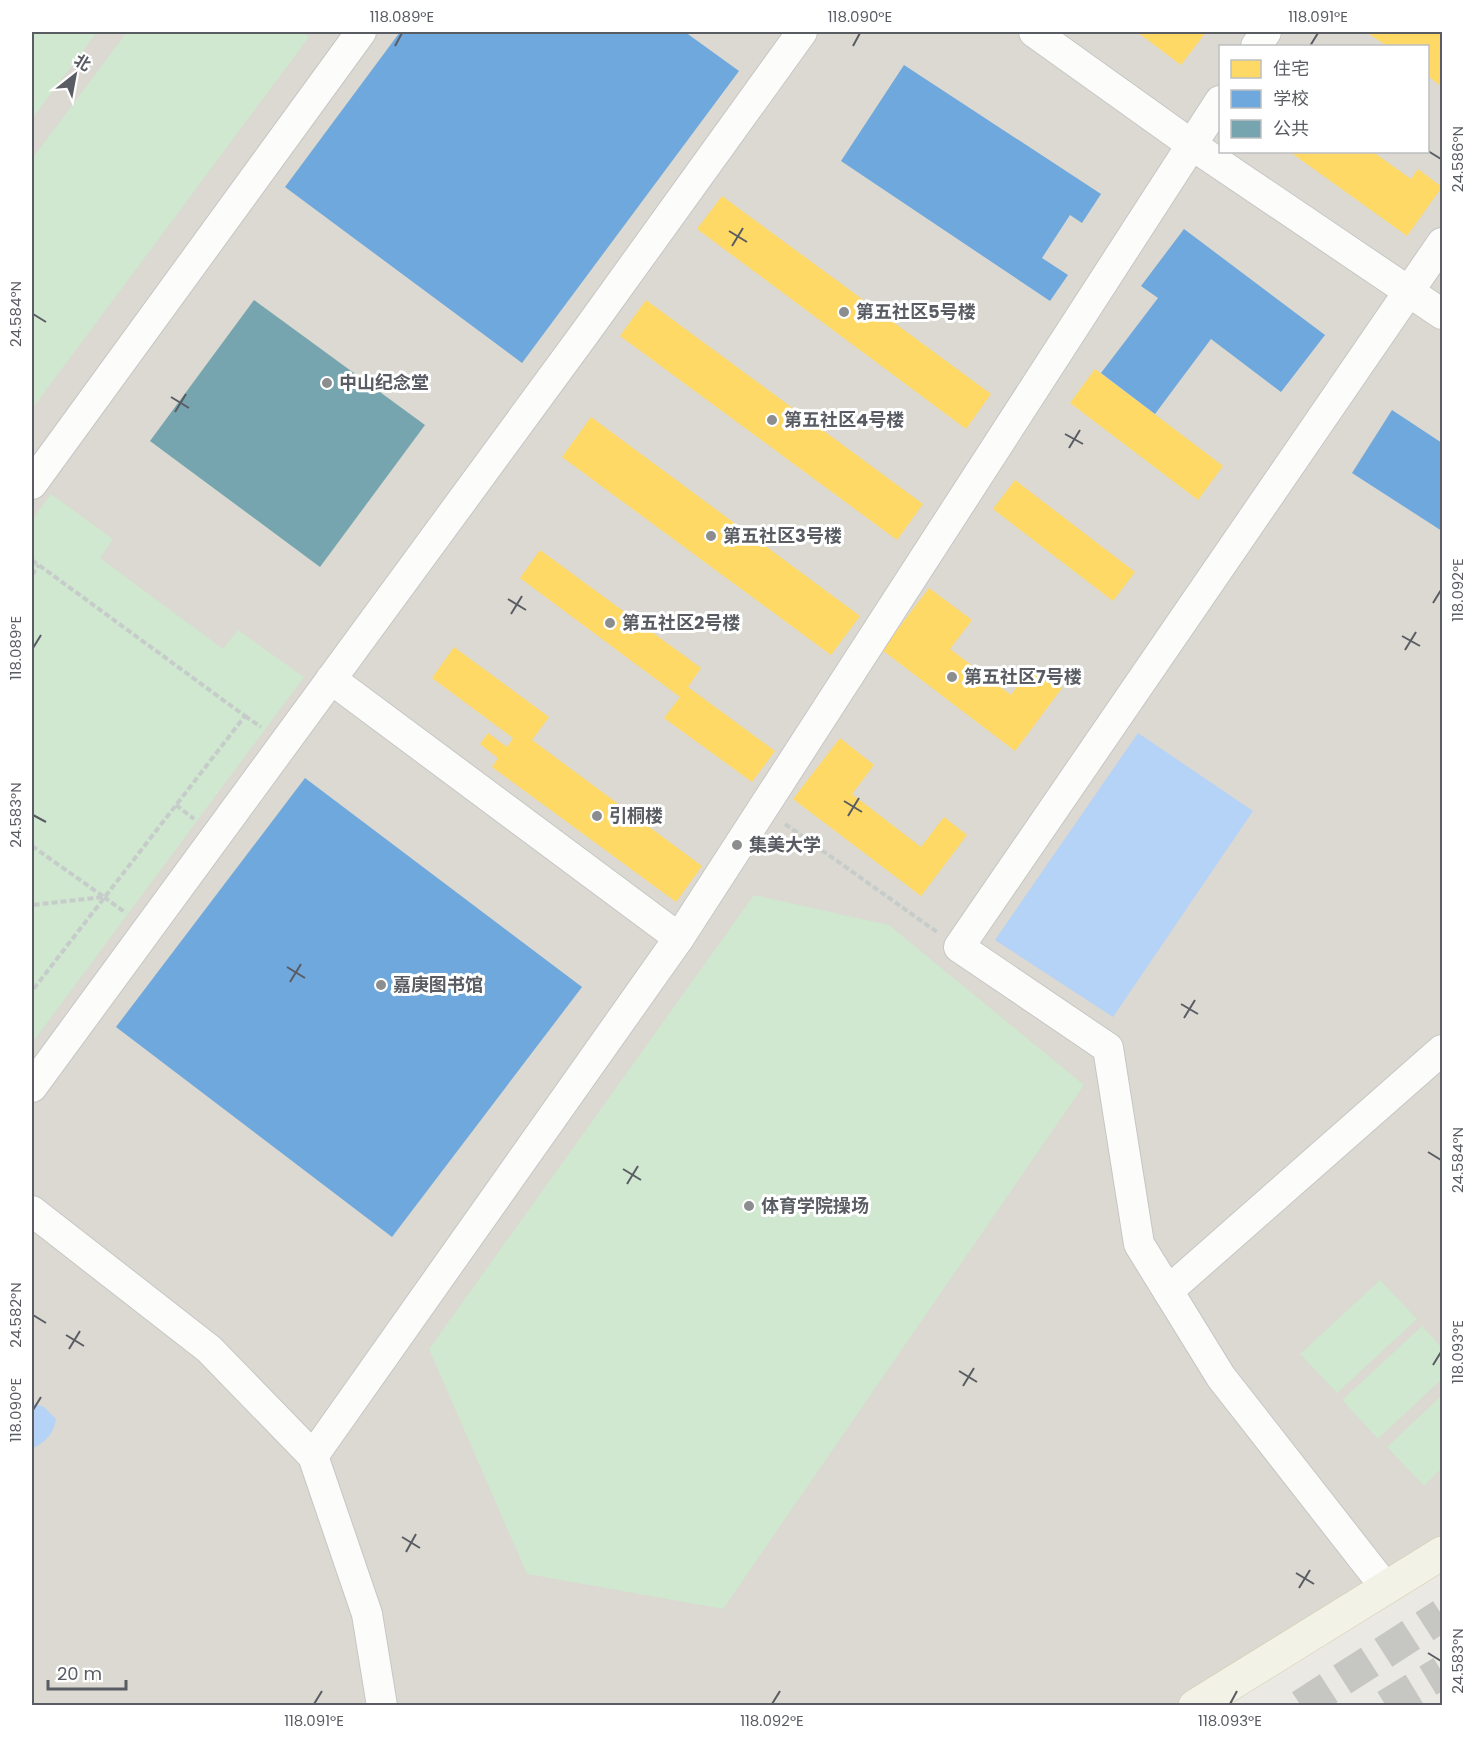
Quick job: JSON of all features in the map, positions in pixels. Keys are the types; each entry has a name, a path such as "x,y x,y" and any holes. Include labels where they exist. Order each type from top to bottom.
{"main road":[{"path":"1195,1706 1443,1553"}],"lane":[{"path":"32,484 361,32"},
{"path":"32,1087 802,32"},
{"path":"1034,32 1192,145 1443,314"},
{"path":"1257,45 1266,32"},
{"path":"313,1456 678,938 1219,104"},
{"path":"1386,1588 1221,1377 1139,1244 1108,1048 959,947 1407,290 1443,243"},
{"path":"331,679 678,938"},
{"path":"1168,1291 1443,1050"},
{"path":"32,1211 209,1349 313,1456 367,1614 382,1706"}],"path":[{"path":"32,560 245,716 32,991"},
{"path":"32,575 39,565"},
{"path":"762,808 932,929"},
{"path":"32,846 104,897"},
{"path":"32,905 104,897"}],"shaded area":[{"name":"集美大学","path":"32,32 1442,32 1442,1538 1179,1705 32,1706"}],"green space":[{"path":"32,32 97,32 32,119"},
{"path":"127,32 301,32 309,37 32,409 32,159"},
{"path":"51,494 113,539 100,558 223,649 238,630 304,677 32,1043 32,520"},
{"path":"754,895 889,925 1084,1085 723,1609 527,1574 429,1349"},
{"path":"1380,1280 1417,1319 1337,1393 1300,1354"},
{"path":"1422,1326 1442,1348 1442,1379 1378,1439 1342,1400"},
{"path":"1442,1395 1442,1468 1424,1486 1387,1447"}],"water":[{"path":"1138,733 1253,811 1113,1017 995,940"},
{"path":"32,1403 44,1407 56,1419 48,1437 32,1449"}],"building: 住宅":[{"path":"1137,32 1206,32 1181,65"},
{"path":"1366,32 1442,32 1442,87 1429,77 1429,45 1386,45"},
{"path":"1291,153 1374,153 1411,179 1418,169 1442,187 1407,236"},
{"name":"第五社区5号楼","path":"722,196 991,394 966,429 697,229"},
{"name":"第五社区4号楼","path":"646,300 923,504 897,540 620,336"},
{"path":"1095,369 1223,466 1198,500 1070,403"},
{"name":"第五社区3号楼","path":"591,417 860,616 831,655 562,457"},
{"path":"1015,480 1135,572 1113,601 993,509"},
{"name":"第五社区2号楼","path":"540,550 701,668 688,687 775,751 752,782 664,718 680,697 520,578"},
{"name":"第五社区7号楼","path":"929,588 972,620 950,649 1011,695 1032,666 1062,688 1015,751 882,650"},
{"name":"引桐楼","path":"454,647 549,717 532,740 702,866 676,902 492,767 498,758 480,744 488,733 507,747 513,738 432,678"},
{"path":"840,738 874,765 852,794 921,847 944,817 967,835 921,896 793,799"}],"building: 学校":[{"path":"400,32 685,32 739,71 522,363 285,187"},
{"path":"904,65 1101,194 1082,223 1070,215 1042,258 1068,275 1050,301 841,161"},
{"path":"1184,229 1325,335 1281,392 1211,339 1155,414 1101,373 1158,298 1141,286"},
{"path":"1392,410 1442,443 1442,531 1352,473"},
{"path":"305,778 582,987 392,1237 116,1027"}],"building: 公共":[{"path":"254,300 425,425 320,567 150,441"}],"tunnel":[{"path":"1301,1706 1442,1615"},
{"path":"1386,1706 1442,1672"}],"place":[{"name":"第五社区5号楼","path":"844,312"},
{"name":"中山纪念堂","path":"327,383"},
{"name":"第五社区4号楼","path":"772,420"},
{"name":"第五社区3号楼","path":"711,536"},
{"name":"第五社区2号楼","path":"610,623"},
{"name":"第五社区7号楼","path":"952,677"},
{"name":"引桐楼","path":"597,816"},
{"name":"集美大学","path":"737,845"},
{"name":"嘉庚图书馆","path":"381,985"},
{"name":"体育学院操场","path":"749,1206"}]}
